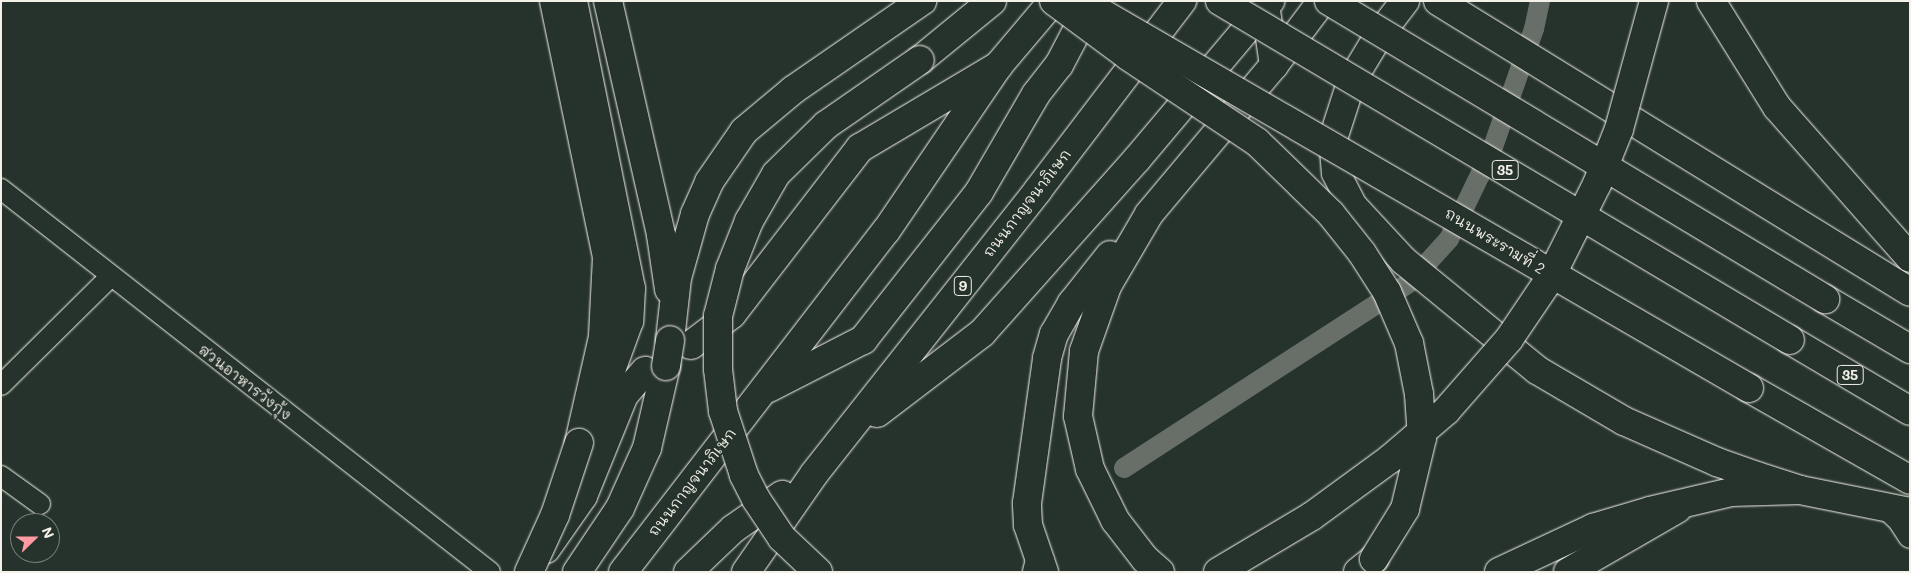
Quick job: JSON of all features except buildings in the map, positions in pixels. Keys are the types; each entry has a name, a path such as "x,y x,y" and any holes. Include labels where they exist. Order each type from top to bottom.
{"main road":[{"path":"529,572 554,515 579,443 603,337 608,282 600,213 554,1"},
{"path":"519,572 588,434 629,321 631,288 627,255 573,1"},
{"path":"608,1 661,235 669,349"},
{"path":"577,572 620,508 646,448 669,349 677,278 696,214 709,182 744,131 793,90 922,1"},
{"path":"818,572 768,519 741,467 723,411 718,369 718,316 730,269 746,229 776,174 826,125 920,60 992,1"},
{"path":"1054,1 1128,56 1257,142 1331,214 1362,253 1387,292 1409,343 1419,394 1422,438 1406,509 1374,559 1358,572"},
{"name":"ถนนกาญจนาภิเษก","path":"623,572 886,231 998,66 1054,1"},
{"name":"ถนนพระรามที่ 2","path":"1082,1 1910,480"},
{"name":"ถนนกาญจนาภิเษก","path":"761,392 863,340 979,192 1036,94 1059,65 1092,1"},
{"name":"ถนนกาญจนาภิเษก","path":"746,572 814,474 846,436 1182,1"},
{"name":"35","path":"1220,1 1910,411"},
{"path":"1041,568 1028,525 1027,503 1046,358 1054,334 1072,303 1095,274 1124,238 1150,214 1274,65 1322,1"},
{"path":"1329,1 1910,349"},
{"path":"1405,1 1379,35 1352,80 1333,139 1336,174 1352,205 1404,261 1537,370 1582,400 1717,462 1800,490 1898,509"},
{"path":"1438,1 1816,236 1910,292"},
{"path":"1218,572 1312,516 1390,459 1446,411 1509,340 1549,280 1597,184 1619,129 1654,1"},
{"path":"1712,1 1777,107 1910,258"},
{"path":"1730,1 1777,107"},
{"path":"846,436 982,333 1137,159 1268,4"},
{"path":"1268,4 1274,65"},
{"path":"519,572 551,544 584,496 624,395 669,349 732,314 860,148 998,66"},
{"path":"1150,214 1107,286 1084,351 1078,416 1090,469 1115,520 1145,560 1160,572"},
{"name":"ถนนกาญจนาภิเษก","path":"688,572 733,529 814,474"},
{"path":"1499,572 1593,528 1691,501 1731,492 1800,490"},
{"path":"1568,572 1691,501"}],"street":[{"name":"สวนอาหารวังกุ้ง","path":"1,189 110,277 490,572"},
{"path":"1,385 110,277"},
{"path":"1,476 40,504"},
{"path":"1898,509 1899,518 1910,535"}],"waterway":[{"path":"1124,468 1410,282 1449,239 1492,150 1534,29 1540,1"}]}
